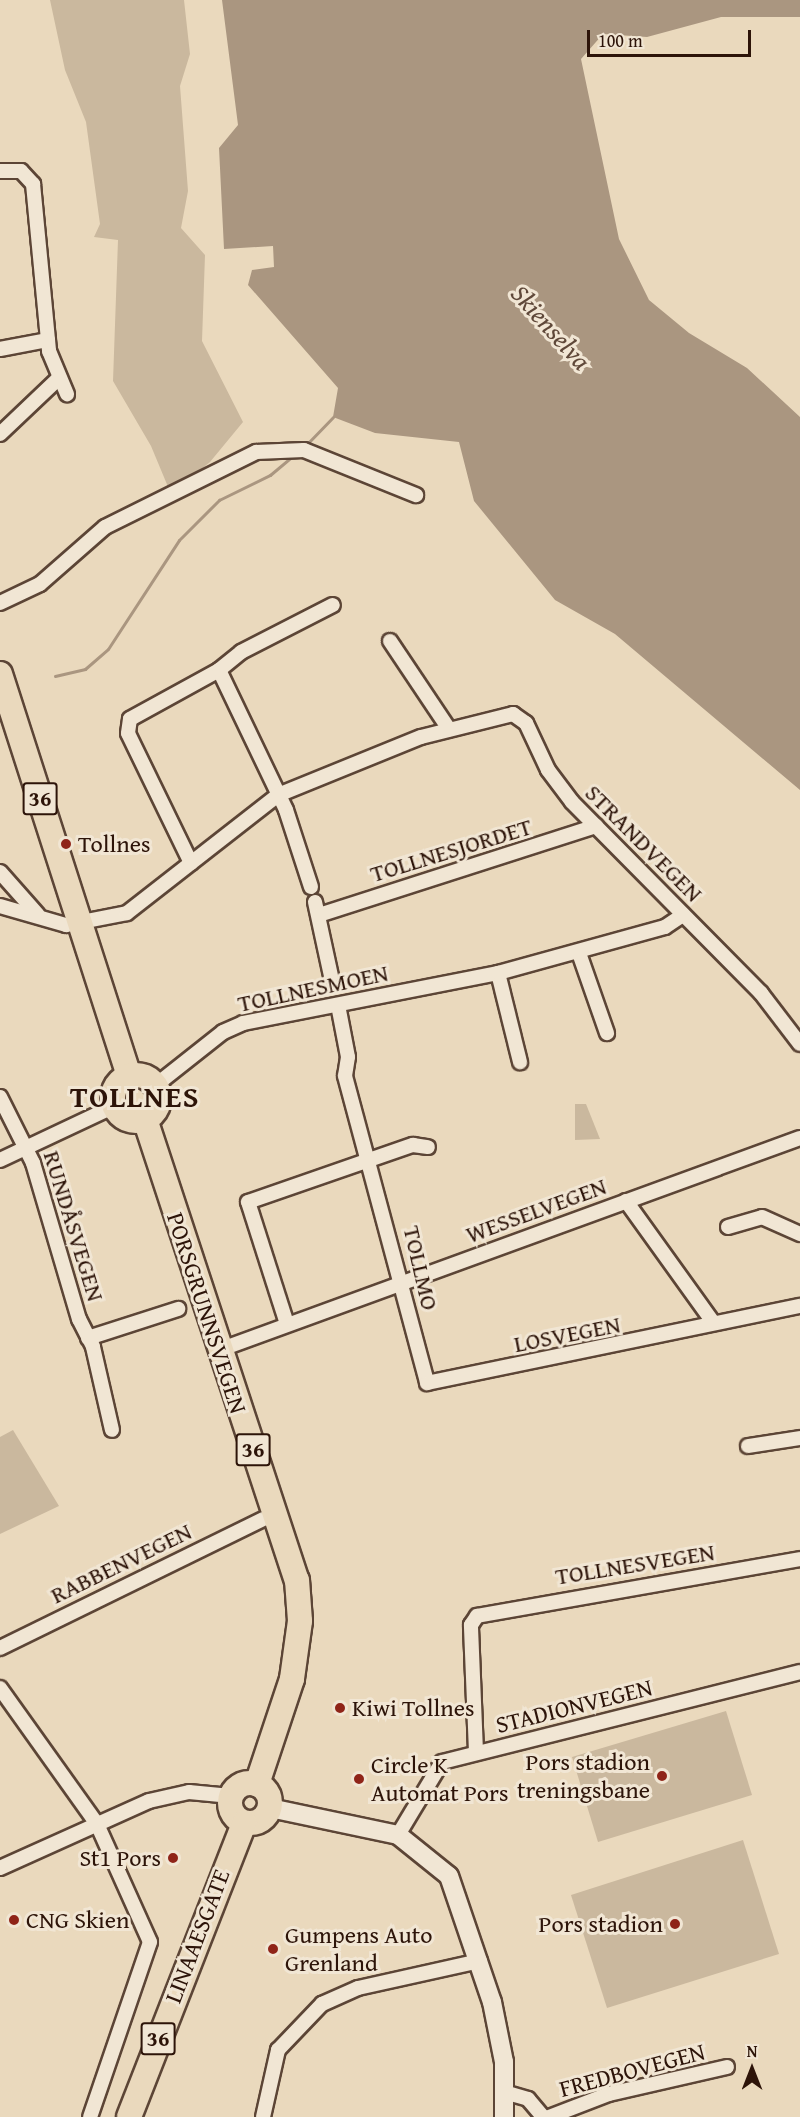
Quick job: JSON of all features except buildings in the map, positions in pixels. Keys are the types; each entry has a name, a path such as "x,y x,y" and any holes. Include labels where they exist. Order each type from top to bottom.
{"highway":[{"name":"36","path":"0,674 129,1076"},
{"path":"129,1076 147,1077 156,1085 159,1105 145,1119 124,1117 115,1106 115,1088 129,1076"},
{"name":"PORSGRUNNSVEGEN","path":"145,1119 219,1350 286,1535 299,1601 292,1679 257,1784"},
{"path":"244,1783 257,1784 270,1796 270,1808 261,1821 243,1823 232,1814 231,1796 244,1783"},
{"name":"LINAAESGATE","path":"129,2117 243,1823"}],"street":[{"path":"0,171 21,171 33,184 48,340 58,379 68,394"},
{"path":"0,349 48,340"},
{"path":"0,434 58,379"},
{"path":"0,603 40,584 105,527 256,452 304,450 416,495"},
{"path":"191,863 128,725 138,712 219,670 240,652 333,605"},
{"path":"390,641 449,729"},
{"path":"219,670 279,795 311,887"},
{"name":"STRANDVEGEN","path":"80,924 127,914 279,795 449,729 521,717 559,787 761,993 800,1044"},
{"name":"TOLLNESJORDET","path":"332,976 317,908 596,826"},
{"path":"0,872 38,915"},
{"path":"1,904 80,924"},
{"name":"TOLLNESMOEN","path":"156,1085 233,1026 498,973 664,927 683,915"},
{"path":"579,952 607,1033"},
{"path":"498,973 520,1062"},
{"name":"TOLLMO","path":"338,1005 348,1057 345,1076 403,1282 427,1383"},
{"name":"RUNDÅSVEGEN","path":"0,1097 26,1147 88,1338 112,1430"},
{"path":"0,1160 115,1106"},
{"name":"WESSELVEGEN","path":"219,1350 800,1138"},
{"path":"287,1324 248,1202 370,1164 413,1145 428,1147"},
{"path":"626,1201 713,1322"},
{"path":"728,1227 762,1217 800,1234"},
{"name":"LOSVEGEN","path":"427,1383 691,1332 713,1322 732,1324 800,1306"},
{"name":"RUNDÅSVEGEN","path":"88,1338 178,1309"},
{"path":"748,1446 800,1438"},
{"name":"RABBENVEGEN","path":"0,1648 263,1519"},
{"name":"TOLLNESVEGEN","path":"476,1752 471,1625 477,1616 800,1559"},
{"name":"STADIONVEGEN","path":"399,1835 434,1768 476,1752 800,1672"},
{"path":"0,1688 97,1824 150,1942 90,2117"},
{"path":"0,1868 97,1824 174,1794 231,1796"},
{"path":"270,1808 399,1835 449,1876 480,1961 501,2041 504,2117"},
{"path":"263,2117 278,2050 322,2004 358,1988 480,1961"},
{"name":"FREDBOVEGEN","path":"549,2117 609,2094 727,2067"},
{"name":"FREDBOVEGEN","path":"504,2092 528,2099 543,2117"}],"shaded area":[{"path":"50,0 184,0 190,54 180,86 188,191 181,228 205,255 202,341 243,422 210,462 171,494 151,446 113,381 118,240 94,237 100,224 86,122 65,70"},
{"path":"575,1104 586,1104 600,1139 575,1140"},
{"path":"13,1430 59,1506 0,1534 0,1437"},
{"name":"Pors stadion treningsbane","path":"726,1711 752,1795 598,1842 572,1757"},
{"name":"Pors stadion","path":"743,1840 779,1954 607,2008 571,1895"}],"water":[{"name":"Skienselva","path":"222,0 800,0 800,17 721,17 647,37 603,34 581,59 619,239 649,300 689,333 747,368 800,417 800,790 615,634 555,600 474,501 459,442 375,433 333,417 338,388 248,285 252,270 274,267 273,246 224,249 219,148 238,125"}],"waterway":[{"path":"306,445 333,417"},
{"path":"55,676 85,669 108,649 179,540 219,500 270,475 294,455"}],"place":[{"name":"Tollnes","path":"66,844"},
{"name":"Kiwi Tollnes","path":"340,1708"},
{"name":"Pors stadion treningsbane","path":"662,1776"},
{"name":"Circle K Automat Pors","path":"359,1779"},
{"name":"St1 Pors","path":"173,1858"},
{"name":"CNG Skien","path":"14,1920"},
{"name":"Pors stadion","path":"675,1924"},
{"name":"Gumpens Auto Grenland","path":"273,1949"}],"district":[{"name":"TOLLNES","path":"135,1096"}]}
